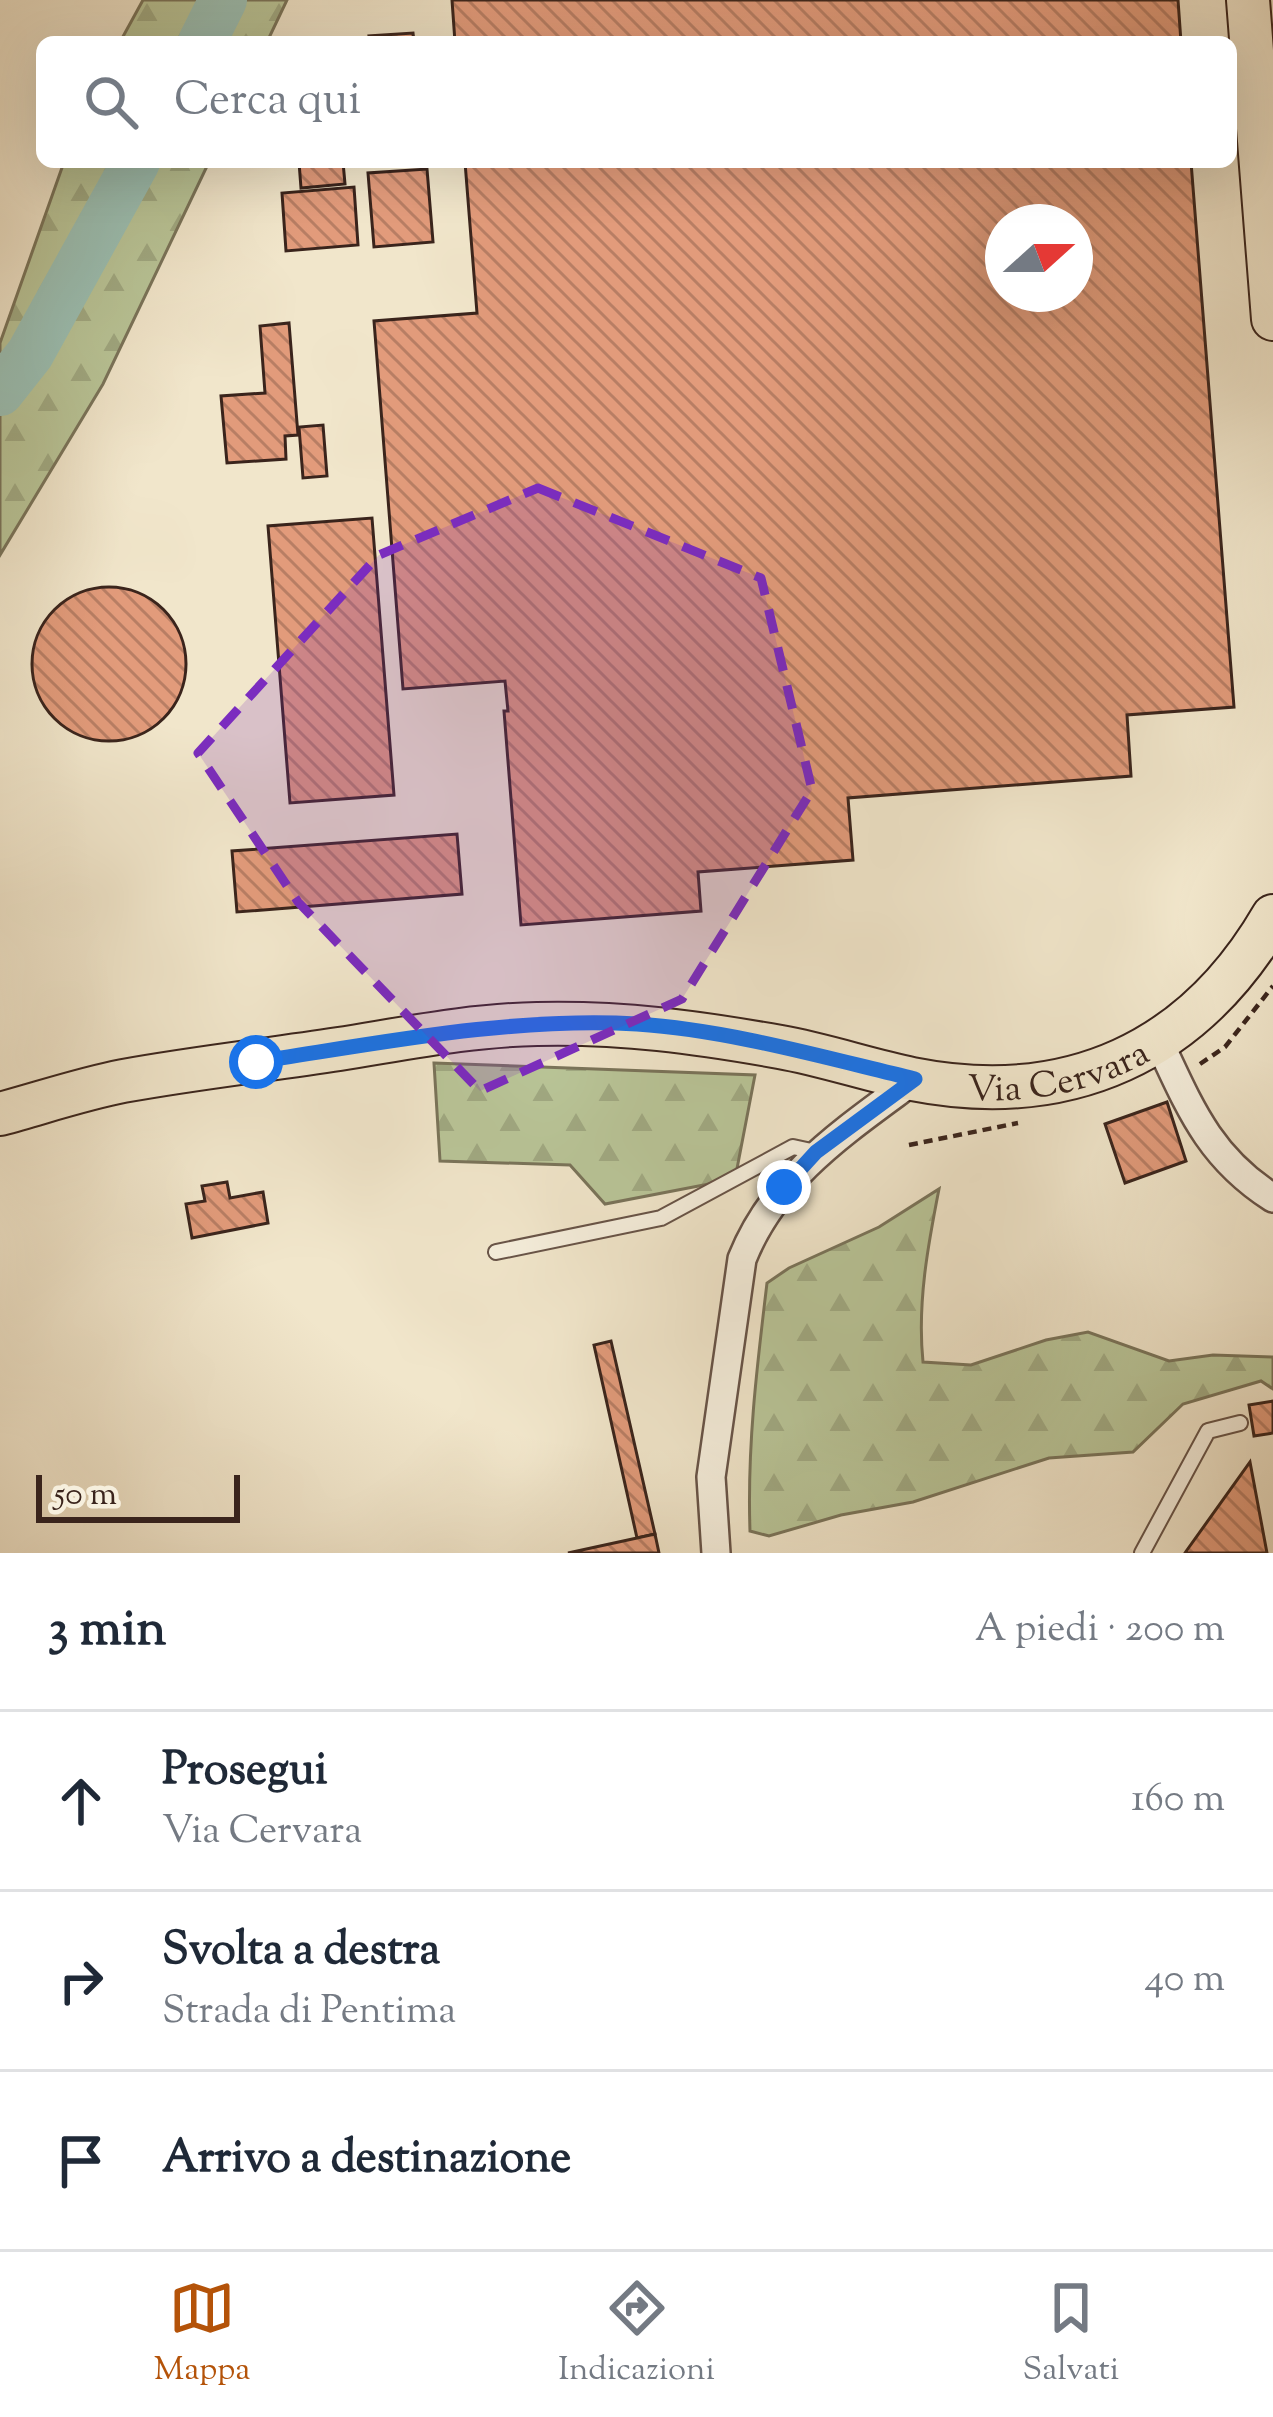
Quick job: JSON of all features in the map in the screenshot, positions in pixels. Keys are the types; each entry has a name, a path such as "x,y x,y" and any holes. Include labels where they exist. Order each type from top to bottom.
{"main road":[{"path":"1248,0 1273,319"},
{"name":"Via Cervara","path":"0,1114 119,1082 530,1024 640,1024 972,1086 1058,1081 1106,1067 1160,1042 1196,1015 1234,976 1273,916"}],"street":[{"path":"1160,1042 1193,1116 1216,1152 1273,1198"},
{"path":"716,1553 711,1478 742,1259 752,1234 784,1187 816,1152 915,1079"}],"lane":[{"path":"496,1252 661,1218 793,1147 816,1152"},
{"path":"1142,1553 1208,1431 1240,1423"}],"highlighted area":[{"path":"538,488 761,578 812,790 682,999 480,1091 298,902 198,753 379,555"}],"green space":[{"path":"143,0 287,0 270,36 123,36"},
{"path":"62,168 206,168 103,384 0,555 0,343"},
{"path":"434,1063 755,1075 735,1179 605,1204 570,1165 440,1161"},
{"path":"939,1189 923,1297 923,1362 971,1365 1046,1340 1088,1332 1169,1361 1213,1355 1273,1357 1273,1389 1261,1381 1183,1404 1133,1452 1049,1458 913,1502 841,1515 769,1536 750,1531 751,1438 767,1283 879,1227"}],"building":[{"path":"452,0 1178,0 1181,36 455,36"},
{"path":"299,168 344,168 345,184 301,188"},
{"path":"465,168 1191,168 1234,707 1127,715 1131,776 848,798 853,860 698,872 701,911 521,925 505,681 403,689 374,321 477,313"},
{"path":"427,169 433,242 374,247 368,173"},
{"path":"354,187 358,245 286,251 282,193"},
{"path":"289,323 298,435 285,436 286,459 227,463 221,396 265,393 260,326"},
{"path":"323,425 327,476 303,478 299,427"},
{"path":"372,518 394,795 290,803 268,526"},
{"path":"109,587 138,593 163,610 180,635 186,664 180,693 163,718 138,735 109,741 80,735 55,718 38,693 32,664 38,635 55,610 80,593"},
{"path":"457,834 462,894 237,912 232,851"},
{"path":"1167,1102 1186,1161 1125,1183 1105,1124"},
{"path":"227,1182 230,1198 263,1192 268,1223 192,1238 186,1204 205,1201 202,1186"},
{"path":"611,1341 655,1534 637,1538 594,1345"},
{"path":"1273,1401 1273,1433 1254,1436 1249,1405"},
{"path":"1250,1462 1267,1553 1185,1553 1187,1550"},
{"path":"655,1534 659,1553 568,1553 637,1538"}],"waterway":[{"path":"205,36 223,0"},
{"path":"0,392 30,354 133,168"}],"route":[{"path":"256,1062 530,1024 640,1024 784,1048 915,1079 816,1152 784,1187"}]}
